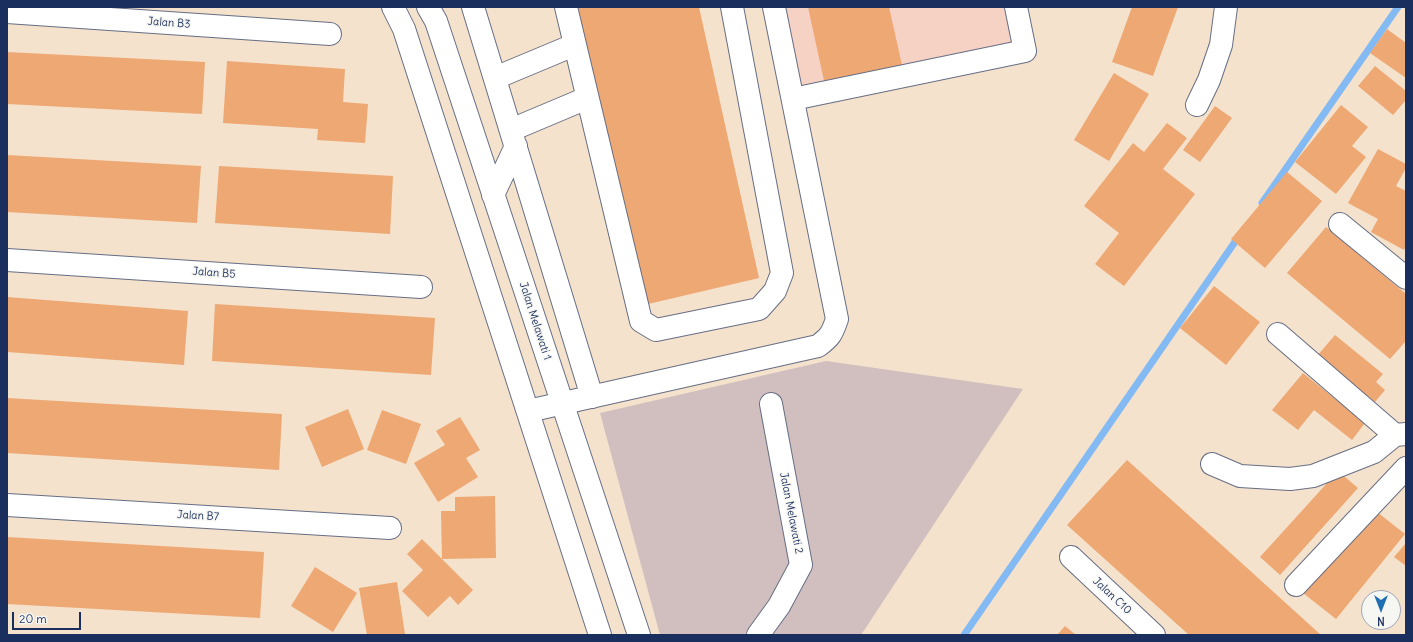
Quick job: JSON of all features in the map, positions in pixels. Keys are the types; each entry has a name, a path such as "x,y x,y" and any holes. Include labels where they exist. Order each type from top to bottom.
{"street":[{"path":"393,7 404,29 600,635"},
{"name":"Jalan Melawati 1","path":"428,7 436,21 639,635"},
{"path":"473,7 592,397"},
{"path":"566,7 640,321 656,330 759,309 775,290 782,273 732,7"},
{"path":"528,411 818,346 833,332 837,319 774,7"},
{"path":"793,99 1025,51 1016,7"},
{"path":"1197,105 1209,80 1221,45 1226,7"},
{"name":"Jalan B3","path":"7,12 330,34"},
{"path":"495,78 574,45"},
{"path":"493,195 513,138 587,98"},
{"path":"1340,224 1406,278"},
{"name":"Jalan B5","path":"7,260 422,287"},
{"path":"1212,464 1240,476 1290,479 1314,476 1374,452 1401,434 1278,334"},
{"name":"Jalan Melawati 2","path":"758,635 779,606 801,565 771,404"},
{"path":"1296,585 1406,468"},
{"name":"Jalan B7","path":"7,505 390,528"},
{"name":"Jalan C10","path":"1071,557 1154,635"}],"shaded area":[{"path":"783,7 1008,7 1016,44 800,90"},
{"path":"826,361 1023,389 861,635 660,635 600,413"}],"building":[{"path":"577,7 699,7 759,278 644,305"},
{"path":"808,7 889,7 902,65 824,81"},
{"path":"1132,7 1178,7 1153,76 1112,62"},
{"path":"1387,29 1406,43 1406,78 1370,53"},
{"path":"7,52 205,62 202,114 7,104"},
{"path":"227,61 345,69 343,102 368,104 365,143 317,140 318,129 223,123"},
{"path":"1375,66 1406,91 1406,100 1393,115 1358,86"},
{"path":"1114,73 1149,94 1109,161 1074,140"},
{"path":"1341,105 1368,127 1352,146 1366,157 1336,194 1295,162"},
{"path":"1215,106 1232,118 1200,162 1183,150"},
{"path":"1167,123 1187,138 1163,169 1195,194 1124,286 1095,264 1119,233 1084,206 1133,143 1144,152"},
{"path":"1378,149 1406,164 1406,168 1396,186 1406,191 1406,246 1404,250 1371,232 1378,219 1348,203"},
{"path":"7,155 201,166 197,223 7,212"},
{"path":"219,166 393,176 390,234 215,223"},
{"path":"1287,172 1322,201 1265,268 1231,239"},
{"path":"1326,227 1406,294 1406,341 1390,359 1287,273"},
{"path":"1214,286 1260,322 1226,365 1180,328"},
{"path":"7,297 188,311 184,365 7,352"},
{"path":"215,304 435,318 431,375 212,361"},
{"path":"1335,335 1383,374 1376,382 1385,390 1375,402 1317,356"},
{"path":"1303,373 1365,423 1352,440 1314,410 1298,430 1272,410"},
{"path":"7,398 282,414 279,470 7,453"},
{"path":"348,409 364,449 322,467 305,427"},
{"path":"382,410 421,424 406,464 367,450"},
{"path":"460,417 480,450 466,458 478,477 438,502 414,463 445,445 436,431"},
{"path":"1127,460 1321,635 1189,635 1067,525"},
{"path":"1338,471 1358,488 1280,575 1260,557"},
{"path":"495,496 496,558 442,559 441,511 455,511 455,497"},
{"path":"1372,508 1405,534 1336,619 1303,593"},
{"path":"7,537 264,552 260,618 7,604"},
{"path":"422,539 473,590 458,605 450,596 428,617 402,591 423,570 407,554"},
{"path":"1406,543 1406,566 1394,557"},
{"path":"315,567 357,593 333,632 291,606"},
{"path":"397,582 405,634 367,635 359,588"},
{"path":"1065,626 1076,635 1057,635"}],"waterway":[{"path":"1262,203 1398,7"},
{"path":"964,635 1239,236"}]}
